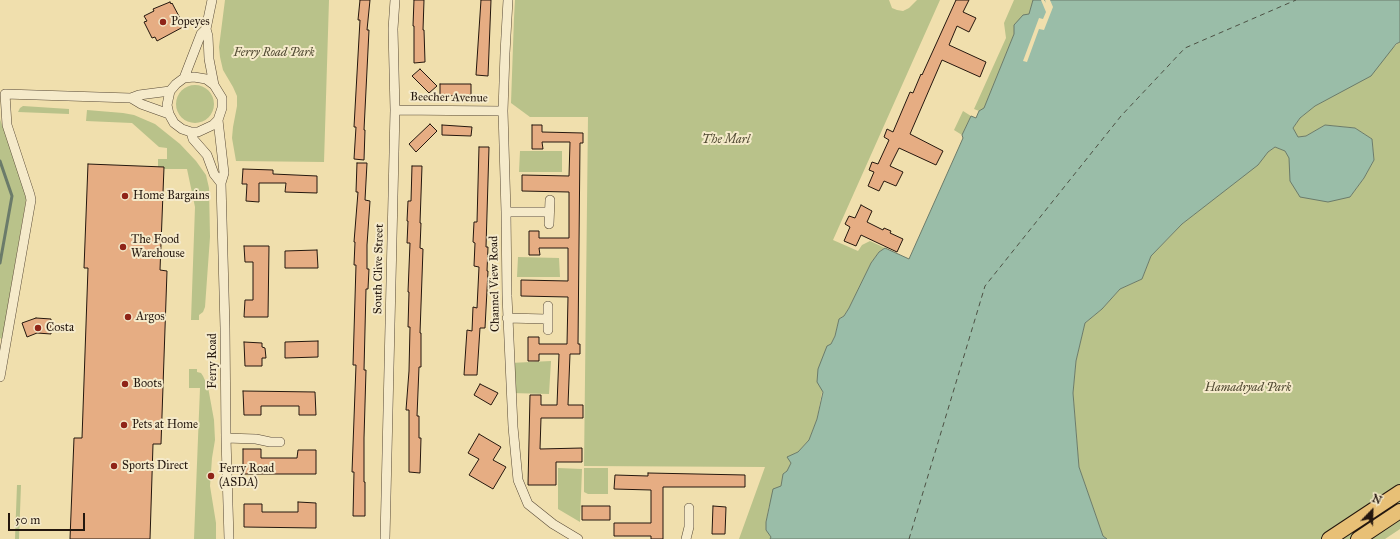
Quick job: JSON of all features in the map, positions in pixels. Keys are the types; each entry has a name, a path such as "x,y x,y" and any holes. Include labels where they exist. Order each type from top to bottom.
{"main road":[{"path":"1329,539 1400,492"},
{"path":"1358,539 1400,511"}],"street":[{"name":"Ferry Road","path":"212,0 206,30 208,36 209,59 214,85 222,98 222,108 218,120 224,173 221,183 226,328 226,438 229,539"},
{"name":"South Clive Street","path":"385,539 395,110 393,29 395,0"},
{"name":"Channel View Road","path":"508,0 503,111 507,318 513,426 518,480 528,504 553,524 578,539"},
{"name":"Ferry Road","path":"170,91 184,78 201,34 206,30"},
{"path":"184,78 194,77 206,79 214,85"},
{"path":"0,377 31,200 7,125 5,94 131,98 139,95 170,91 167,105 169,114 174,123 182,129 191,132 198,132 208,128 218,120"},
{"path":"131,98 141,104 169,114"},
{"name":"Beecher Avenue","path":"395,110 503,111"},
{"name":"Ferry Road","path":"191,132 193,140 207,155 214,174 221,183"},
{"path":"549,224 550,200"},
{"path":"506,212 549,212"},
{"path":"548,306 548,330"},
{"path":"507,318 547,319"},
{"path":"226,438 256,439 270,442 280,442"},
{"path":"686,539 689,527 689,508"}],"green space":[{"name":"Ferry Road Park","path":"225,0 329,0 324,162 236,161 232,138 237,96 223,70 219,47"},
{"name":"The Marl","path":"515,0 889,0 892,8 903,11 909,8 917,0 940,0 833,240 858,251 862,245 870,241 885,248 879,252 871,263 849,308 844,316 839,319 835,336 831,344 817,419 809,440 798,452 788,457 791,463 787,472 783,474 781,486 769,506 766,522 771,537 770,539 739,539 765,467 584,466 588,117 530,117 511,103"},
{"path":"1014,0 1033,0 1029,14 1014,25 1014,34 984,109 979,111 974,109 1006,38 1004,23"},
{"name":"Hamadryad Park","path":"1400,42 1400,529 1385,539 1107,539 1103,536 1079,467 1073,393 1076,361 1085,323 1102,309 1120,289 1142,279 1151,256 1182,224 1257,165 1268,152 1275,147 1285,151 1290,158 1290,181 1350,197 1364,178 1374,160 1372,139 1355,128 1325,125 1306,136 1297,137 1293,128 1300,118"},
{"path":"191,85 199,85 211,94 214,104 211,114 205,120 199,123 191,123 179,114 176,108 176,100 185,88"},
{"path":"23,106 69,109 69,114 18,112"},
{"path":"87,110 134,115 155,124 180,144 196,161 206,175 209,188 210,237 205,307 203,312 199,315 199,320 191,320 195,207 187,169 163,169 163,167 158,167 158,159 167,159 167,148 159,147 132,123 86,121"},
{"path":"963,111 971,116 962,135 954,130"},
{"path":"0,119 25,190 26,200 2,339 0,338"},
{"path":"520,151 562,151 562,172 519,172"},
{"path":"518,257 559,258 560,277 517,277"},
{"path":"551,361 549,394 511,393 510,363"},
{"path":"189,369 197,369 197,372 201,373 203,376 208,387 214,420 215,440 210,486 216,523 216,539 194,539 200,388 189,388"},
{"path":"558,468 582,469 580,522 558,509"},
{"path":"584,468 608,468 608,494 588,494 584,492"},
{"path":"17,485 21,485 19,539 15,539"}],"shaded area":[{"path":"1033,0 1400,0 1400,42 1396,44 1371,76 1315,106 1300,118 1293,128 1298,137 1306,136 1325,125 1355,128 1372,139 1374,160 1364,178 1350,197 1328,202 1300,197 1290,181 1289,158 1285,151 1275,147 1268,152 1258,165 1182,224 1151,256 1142,279 1120,289 1102,309 1085,323 1076,361 1073,393 1079,467 1103,536 1107,539 770,539 771,537 766,530 766,522 773,489 781,486 783,474 787,471 791,463 787,457 798,452 809,440 817,419 823,392 817,382 818,369 827,346 831,344 835,336 839,319 844,316 849,308 871,263 879,252 885,248 909,259 963,138 962,135 971,116 976,118 979,111 984,108 1014,34 1014,25 1023,15 1029,14"}],"pier":[{"path":"1041,0 1044,0 1046,3 1045,0 1050,0 1053,7 1044,30 1039,29 1027,62 1023,61 1039,18 1043,19 1046,12"}],"building":[{"path":"360,0 370,0 367,30 369,30 364,160 354,159 356,127 354,127 360,20 358,20"},
{"path":"414,0 424,0 423,30 425,62 414,63 413,26"},
{"path":"481,0 491,0 488,76 476,75"},
{"path":"956,0 969,0 963,12 976,18 969,32 957,26 949,45 986,62 980,77 942,60 910,134 943,151 936,165 899,148 890,166 903,172 896,186 884,181 879,191 868,186 874,172 869,170 872,162 878,164 889,140 884,137 887,129 893,132 910,92 913,93 921,74 922,75"},
{"name":"Popeyes","path":"170,2 171,4 172,3 182,22 180,22 183,27 157,41 155,37 152,38 144,22 147,21 144,16 154,11 153,9"},
{"path":"420,69 437,86 429,93 412,76"},
{"path":"440,84 471,84 471,95 440,96"},
{"path":"430,124 437,131 416,152 409,144"},
{"path":"442,125 472,127 471,136 442,135"},
{"path":"532,125 542,125 542,132 583,133 583,143 580,143 578,344 580,344 580,354 570,354 568,405 583,405 583,418 541,418 540,449 582,448 582,462 556,462 556,485 528,485 530,395 541,395 541,405 557,405 559,354 539,354 539,361 528,361 528,337 539,337 539,344 567,344 568,297 521,296 521,280 568,281 568,248 539,248 540,255 529,255 529,231 539,231 539,238 569,238 569,192 522,191 522,175 569,176 570,142 542,142 543,149 532,149"},
{"path":"479,147 489,147 486,247 488,247 488,271 485,328 480,328 477,375 464,375 467,330 472,331 473,307 477,308 479,267 474,266 475,243 473,242 474,222 477,222"},
{"path":"357,163 367,163 365,200 370,201 367,245 367,269 369,269 368,289 366,289 364,370 366,370 364,438 365,516 353,516 354,472 352,472 356,365 353,365 356,265 354,265 354,242 358,192 356,192"},
{"path":"88,164 164,167 160,270 167,271 161,444 153,444 150,539 70,539 74,438 82,438 88,268 84,268"},
{"path":"412,166 422,166 420,223 420,248 423,249 420,333 421,367 419,367 417,416 419,416 419,438 421,438 420,473 409,472 409,410 406,410 410,327 408,327 408,292 410,243 407,243 407,221 408,201 411,201"},
{"path":"243,169 273,170 273,174 317,176 317,193 285,192 286,183 259,183 259,202 246,201 247,184 242,184"},
{"path":"861,205 872,211 867,222 883,230 884,228 891,231 890,233 903,239 897,252 861,235 856,246 844,241 850,227 845,224 849,216 855,218"},
{"path":"244,246 269,246 268,317 244,317 245,300 253,300 253,262 245,262"},
{"path":"317,250 318,268 285,268 285,251"},
{"name":"Costa","path":"36,318 51,319 51,334 37,333 27,337 22,323"},
{"path":"318,341 318,357 285,358 285,342"},
{"path":"244,342 262,343 262,347 265,348 266,358 262,358 262,366 245,366"},
{"path":"480,384 498,393 491,405 474,395"},
{"path":"243,391 315,392 316,415 299,415 299,406 261,406 261,415 244,415"},
{"path":"479,434 501,447 493,460 506,467 493,489 469,475 479,459 468,453"},
{"path":"243,449 261,449 261,458 297,458 298,450 316,450 316,474 243,474"},
{"path":"648,473 745,475 745,487 663,487 663,539 651,539 651,536 614,536 614,523 651,523 651,490 614,489 615,475 648,476"},
{"path":"298,502 316,503 316,528 244,527 244,504 262,504 262,512 298,512"},
{"path":"582,506 610,506 610,520 582,520"},
{"path":"713,506 726,507 725,534 712,534"}],"waterway":[{"path":"0,161 12,196 0,263"}],"ferry route":[{"path":"909,539 985,286 1121,116 1185,48 1296,0"}],"place":[{"name":"Popeyes","path":"163,22"},
{"name":"Home Bargains","path":"125,196"},
{"name":"The Food Warehouse","path":"123,247"},
{"name":"Argos","path":"128,317"},
{"name":"Costa","path":"38,328"},
{"name":"Boots","path":"125,384"},
{"name":"Pets at Home","path":"124,425"},
{"name":"Sports Direct","path":"114,466"},
{"name":"Ferry Road (ASDA)","path":"211,476"}]}
